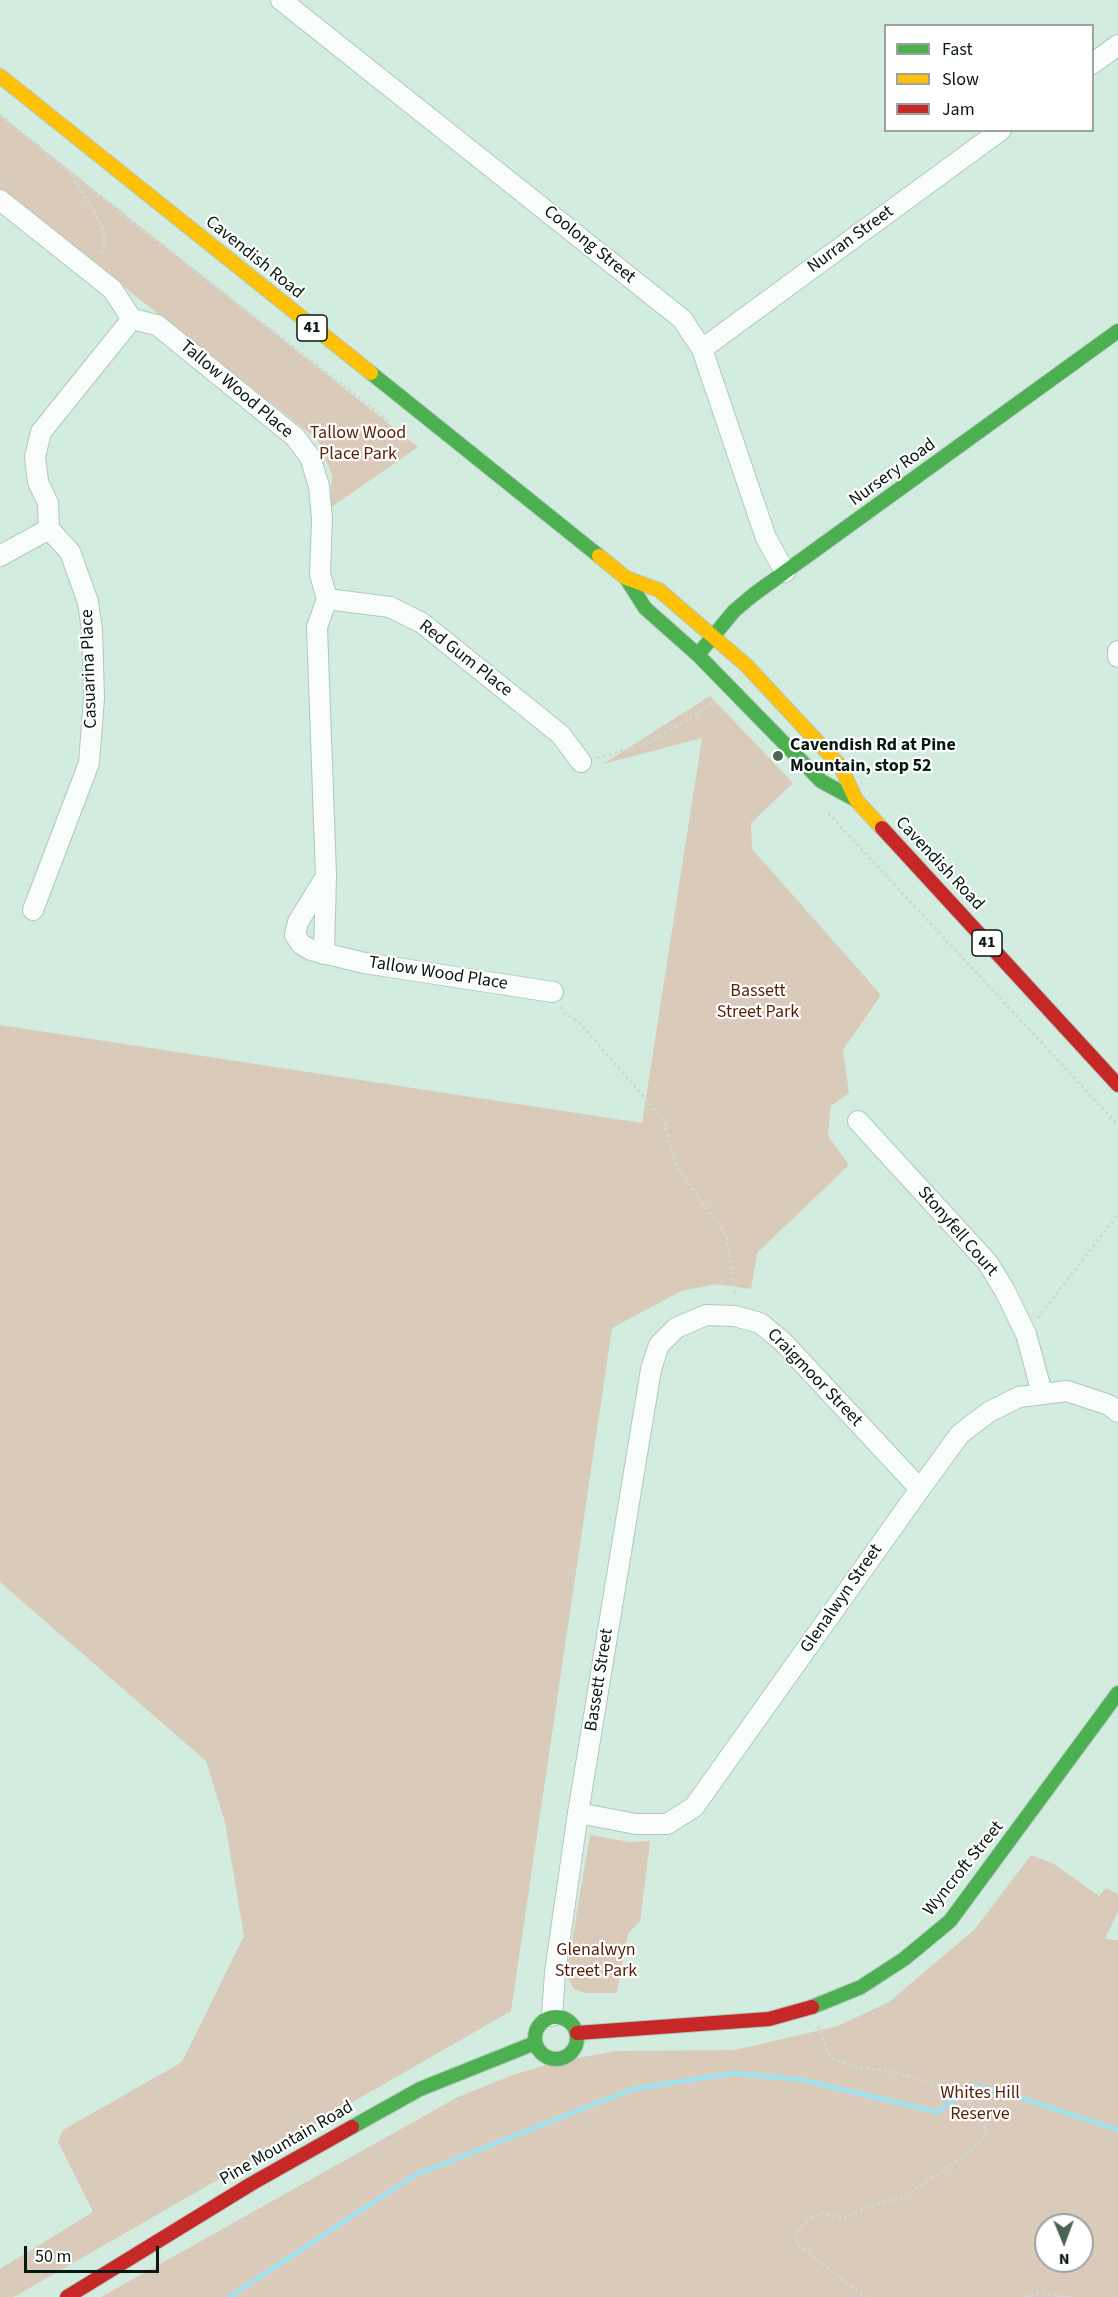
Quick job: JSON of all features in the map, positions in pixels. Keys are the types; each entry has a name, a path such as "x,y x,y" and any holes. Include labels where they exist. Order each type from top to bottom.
{"main road":[{"name":"Cavendish Road","path":"0,76 626,578 659,590 714,635 841,767 856,800 1118,1084"},
{"name":"Nursery Road","path":"698,654 742,604 1118,331"},
{"name":"Cavendish Road","path":"626,578 645,608 698,654 821,781 856,800"},
{"name":"Wyncroft Street","path":"577,2033 769,2019 813,2007 861,1987 904,1959 950,1922 1118,1693"},
{"path":"552,2016 568,2019 577,2033 575,2049 561,2059 545,2056 535,2043 538,2026 552,2016"},
{"name":"Pine Mountain Road","path":"67,2297 251,2184 420,2089 535,2043"}],"street":[{"name":"Coolong Street","path":"281,0 682,319 702,349 766,538 785,572"},
{"path":"1094,63 1118,45"},
{"name":"Nurran Street","path":"702,349 998,132"},
{"path":"0,201 112,289 132,320 41,432 35,458 38,482 48,503 49,529 0,556"},
{"name":"Tallow Wood Place","path":"132,320 158,325 295,437 310,457 319,486 322,519 320,574 327,599"},
{"name":"Casuarina Place","path":"33,910 89,763 94,729 92,630 88,602 70,552 49,529"},
{"path":"324,954 326,876 317,627 327,599"},
{"name":"Red Gum Place","path":"327,599 390,607 422,623 561,735 581,762"},
{"path":"1118,651 1118,657"},
{"name":"Tallow Wood Place","path":"326,876 298,922 296,935 301,944 324,954 364,963 553,992"},
{"name":"Stonyfell Court","path":"858,1121 988,1263 1026,1334 1042,1392"},
{"name":"Craigmoor Street","path":"659,1345 676,1328 706,1315 735,1316 760,1323 782,1341 920,1489"},
{"name":"Bassett Street","path":"552,2016 555,1972 578,1813 651,1369 659,1345"},
{"name":"Glenalwyn Street","path":"578,1813 636,1824 667,1824 694,1807 960,1434 982,1418 1019,1397 1042,1392 1067,1392 1109,1405 1118,1412"}],"path":[{"path":"0,115 399,429"},
{"path":"70,172 103,228 105,244 92,273"},
{"path":"581,762 643,746 718,699"},
{"path":"824,808 1118,1125"},
{"path":"553,992 564,1013 578,1021 663,1119 676,1167 726,1235 736,1288 735,1316"},
{"path":"1026,1334 1118,1214"},
{"path":"813,2007 830,2058 861,2068 885,2070 946,2087 970,2102 987,2132 982,2140 962,2157 906,2196 868,2206 845,2218 819,2213 806,2222 795,2235 798,2245 865,2297"},
{"path":"1025,2297 1039,2292 1071,2297"}],"green space":[{"name":"Tallow Wood Place Park","path":"0,115 418,447 330,508 332,475 318,440 0,189"},
{"name":"Bassett Street Park","path":"710,696 793,783 751,823 752,849 881,995 843,1050 849,1093 831,1106 828,1136 849,1165 757,1253 751,1289 716,1284 681,1291 612,1328 511,2011 14,2297 0,2297 0,2269 93,2212 58,2142 63,2130 182,2062 244,1936 225,1822 206,1761 0,1582 0,1025 642,1123 702,738 603,764"},
{"name":"Glenalwyn Street Park","path":"590,1835 629,1842 650,1841 640,1921 628,1934 617,1993 585,1993 574,1989 566,1975"},
{"name":"Whites Hill Reserve","path":"1031,1855 1054,1864 1099,1896 1106,1888 1118,1894 1118,1911 1105,1939 1118,1940 1118,2297 101,2297 458,2097 510,2076 555,2062 616,2051 735,2050 838,2026 889,2002 975,1929"}],"waterway":[{"path":"229,2297 415,2175 633,2089 734,2073 803,2080 937,2112 974,2086 1009,2094 1118,2130"}],"traffic: fast":[{"path":"701,651 734,611 753,595 1118,331"},
{"path":"371,373 599,556"},
{"path":"626,578 645,608 698,655 821,781 856,800"},
{"path":"812,2007 861,1987 904,1959 950,1921 1118,1693"},
{"path":"556,2017 564,2018 571,2023 576,2030 577,2038 576,2046 571,2053 564,2058 556,2059 548,2058 541,2053 536,2046 535,2038 536,2030 541,2023 548,2018 556,2017"},
{"path":"352,2127 420,2089 535,2043"}],"traffic: slow":[{"path":"0,76 371,373"},
{"path":"599,556 626,578 659,590 746,665 841,767 856,800 882,828"}],"traffic: jam":[{"path":"882,828 1118,1085"},
{"path":"577,2033 769,2019 812,2007"},
{"path":"67,2297 251,2184 352,2127"}],"place":[{"name":"Cavendish Rd at Pine Mountain, stop 52","path":"778,756"}]}
